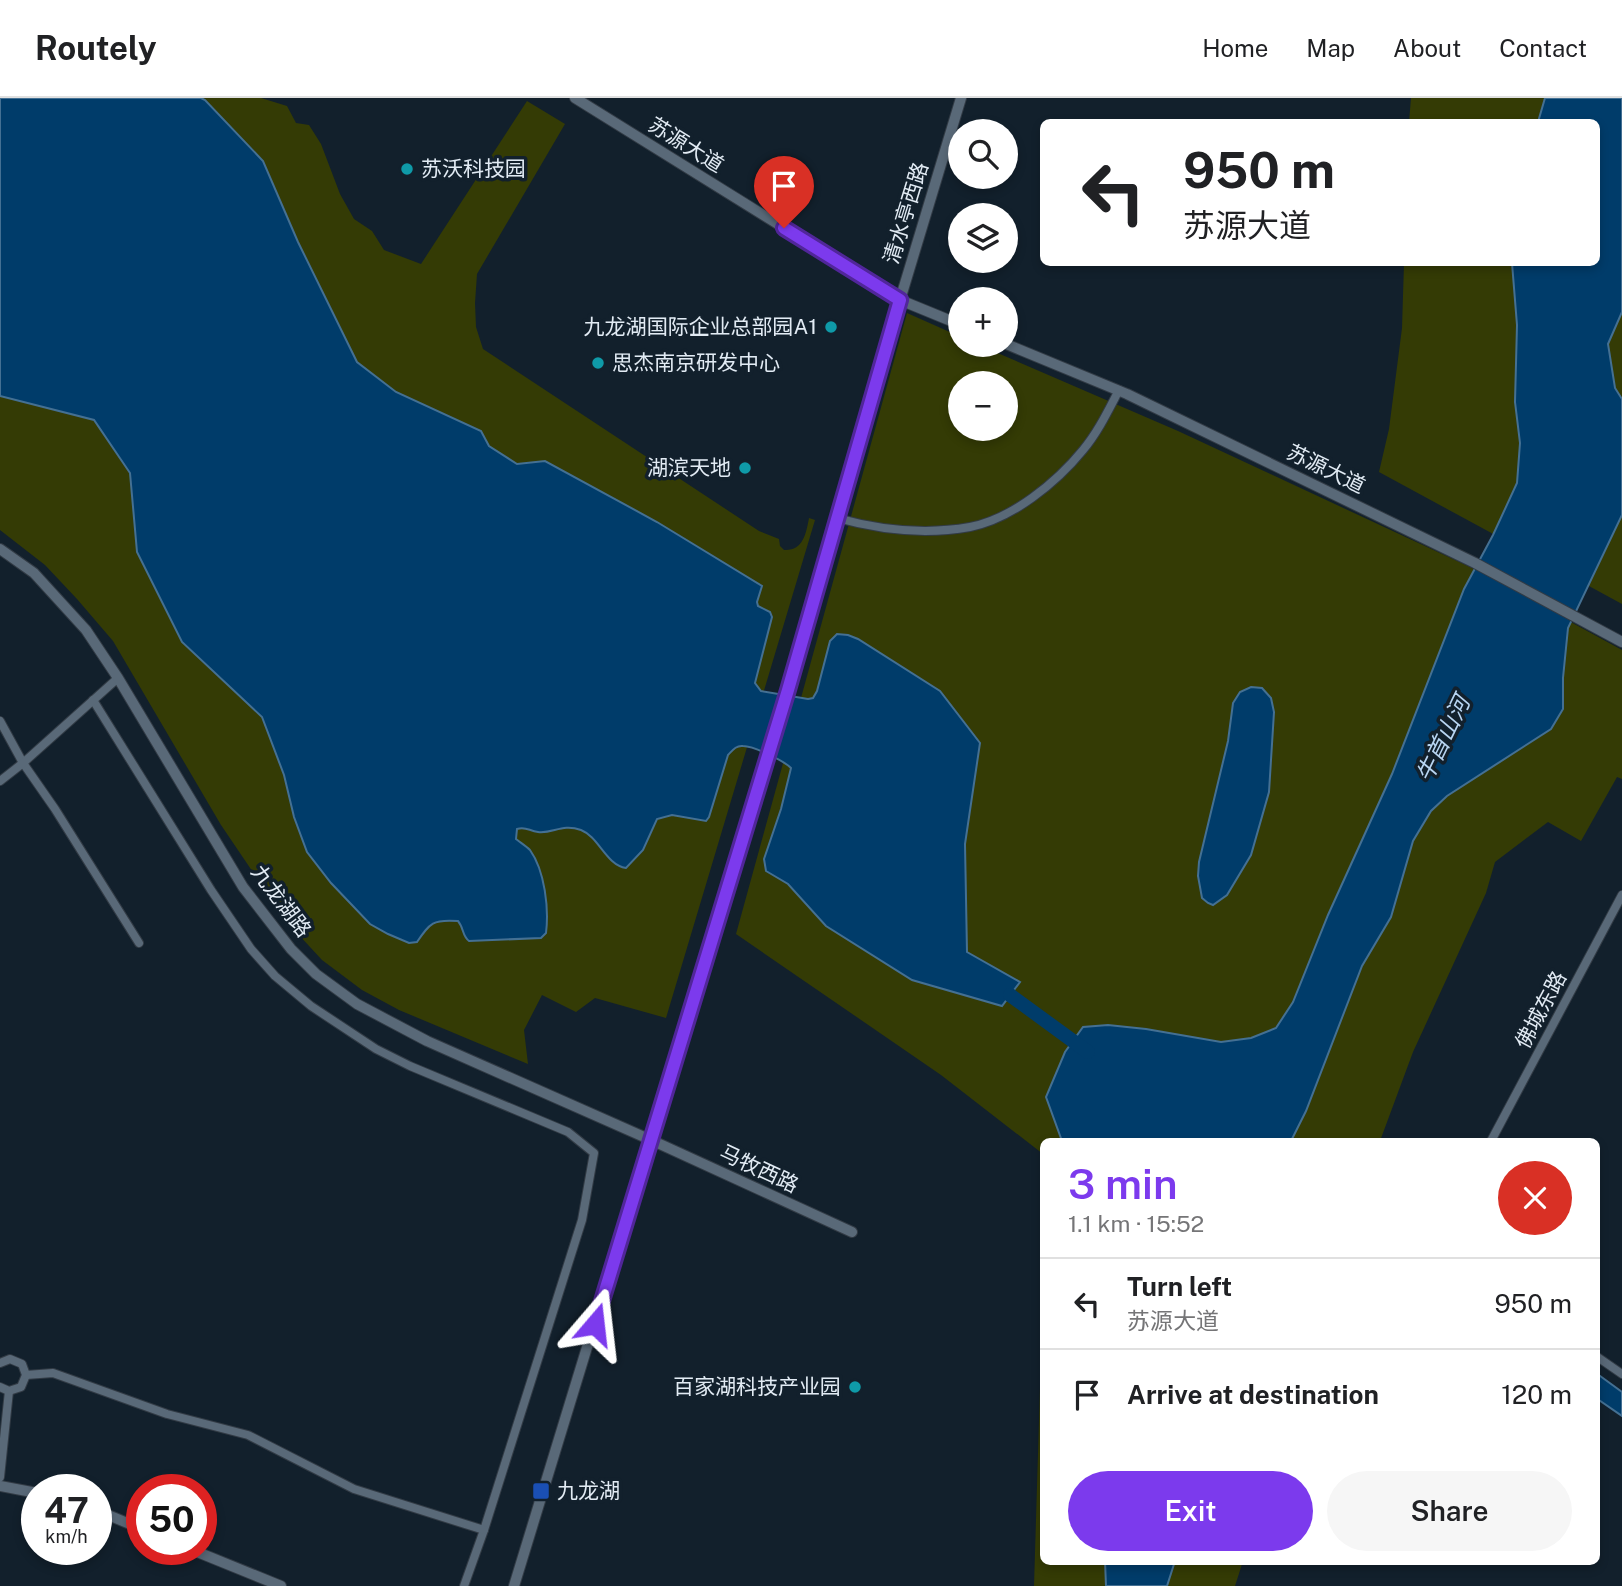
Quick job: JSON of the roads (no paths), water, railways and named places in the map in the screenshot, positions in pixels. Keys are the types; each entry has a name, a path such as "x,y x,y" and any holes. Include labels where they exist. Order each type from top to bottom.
{"main road":[{"name":"苏源大道","path":"575,98 900,300 948,320"},
{"name":"清水亭西路","path":"514,1586 788,690 961,98"},
{"name":"苏源大道","path":"1018,349 1119,390 1475,563 1622,642"},
{"name":"九龙湖路","path":"0,549 34,573 86,630 118,678 243,887 291,949 316,974 357,1004 427,1041 651,1140"},
{"name":"马牧西路","path":"651,1140 852,1233"},
{"path":"0,1486 21,1490"},
{"path":"217,1560 281,1586"}],"street":[{"path":"837,518 887,529 923,531 971,526 1005,514 1032,497 1065,470 1101,424 1119,390"},
{"path":"0,781 118,678"},
{"path":"93,701 211,890 251,949 275,976 321,1013 376,1049 410,1066 568,1132 594,1153 582,1220 464,1586"},
{"path":"0,721 23,763 139,943"},
{"name":"佛城东路","path":"1493,1138 1622,895"},
{"path":"0,1363 10,1359 22,1364 26,1375 21,1387 9,1391 0,1387"},
{"path":"1600,1359 1622,1374"},
{"path":"26,1375 53,1373 167,1413 248,1436 354,1489 484,1530"},
{"path":"0,1477 9,1391"}],"water":[{"path":"0,98 205,100 263,161 298,242 357,362 396,392 481,431 489,446 517,464 545,461 657,522 762,586 758,606 770,612 772,617 755,683 761,691 813,698 830,641 837,634 858,639 940,691 980,743 965,844 967,952 1020,982 1002,1006 912,980 826,926 788,884 766,871 764,859 791,768 768,754 743,746 736,747 728,755 706,821 672,815 657,819 643,850 626,868 613,862 593,838 581,830 563,828 543,832 517,829 516,839 530,850 542,879 547,923 546,933 541,938 469,941 458,921 443,921 429,926 417,942 409,943 370,924 331,883 307,852 294,817 284,775 262,717 182,642 137,552 130,473 94,420 0,396"},
{"name":"牛首山河","path":"1545,98 1622,98 1622,312 1608,344 1615,388 1622,399 1622,515 1568,628 1563,709 1551,729 1447,796 1431,811 1413,841 1391,917 1362,966 1306,1111 1292,1138 1061,1138 1046,1097 1065,1052 1083,1027 1108,1025 1146,1029 1221,1042 1251,1038 1276,1028 1293,1002 1328,915 1392,774 1464,589 1517,483 1520,443 1515,402 1517,325 1512,266 1600,266 1600,119 1539,119"},
{"path":"1251,687 1262,688 1271,698 1274,712 1269,792 1251,855 1227,895 1213,905 1202,898 1198,876 1199,862 1228,741 1233,703 1240,692"},
{"path":"1600,1376 1622,1392 1622,1416 1600,1401"},
{"path":"1105,1565 1174,1565 1167,1586 1106,1586"}],"waterway":[{"path":"1010,995 1088,1052"}],"place":[{"name":"苏沃科技园","path":"407,169"},
{"name":"九龙湖国际企业总部园A1","path":"831,327"},
{"name":"思杰南京研发中心","path":"598,363"},
{"name":"湖滨天地","path":"745,468"},
{"name":"百家湖科技产业园","path":"855,1387"},
{"name":"九龙湖","path":"541,1491"}]}
